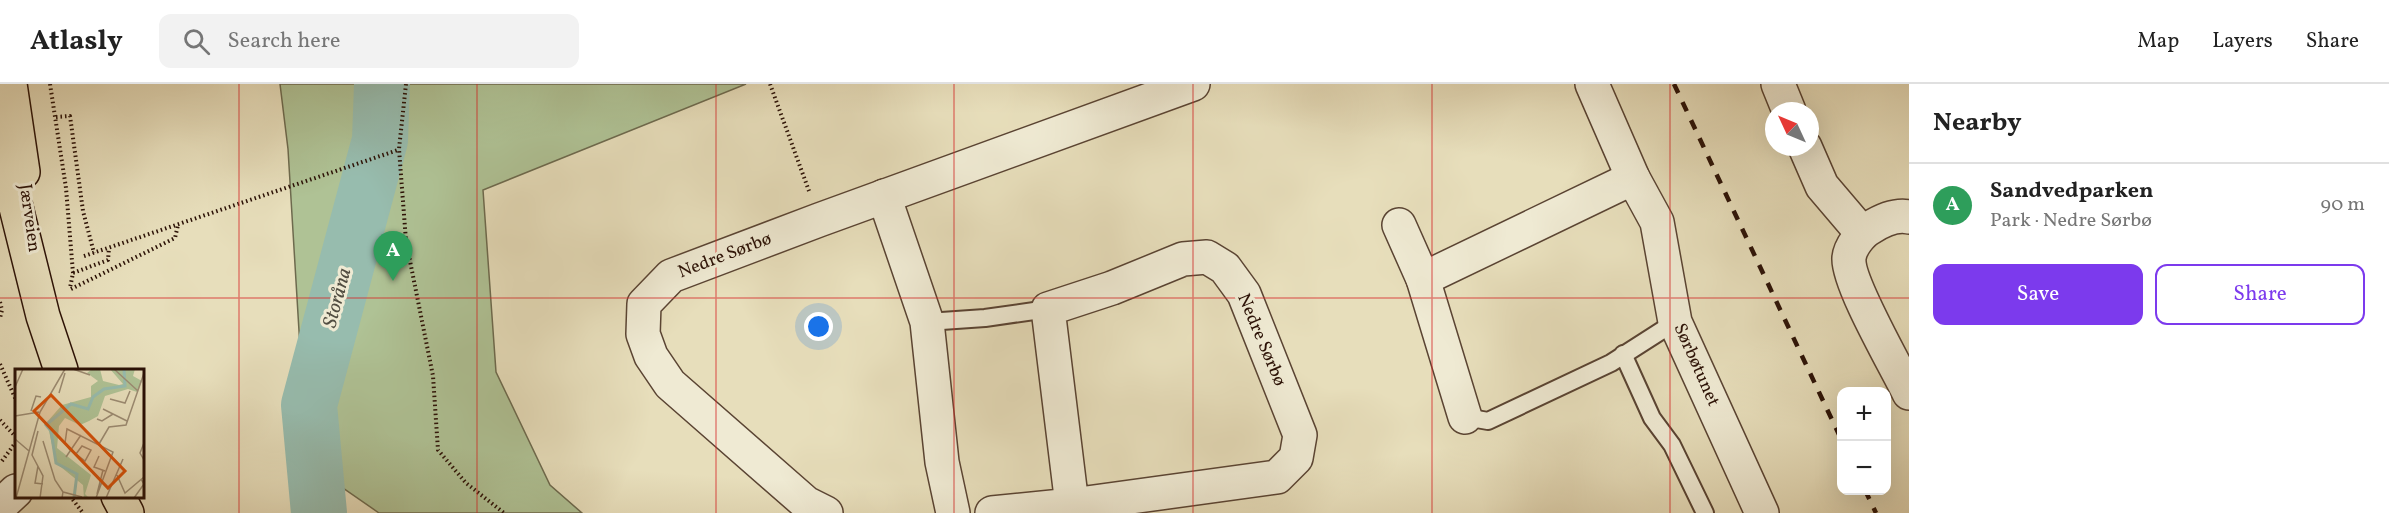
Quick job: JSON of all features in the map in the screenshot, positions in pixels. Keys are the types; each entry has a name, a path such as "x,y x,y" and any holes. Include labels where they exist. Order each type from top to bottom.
{"main road":[{"name":"Jærveien","path":"10,84 43,316"},
{"name":"Jærveien","path":"0,143 43,316 61,369"},
{"path":"119,498 127,513"}],"street":[{"name":"Nedre Sørbø","path":"826,513 806,503 670,384 651,356 643,334 644,304 672,276 1193,84"},
{"name":"Sørbøtunet","path":"1592,84 1633,178 1657,222 1675,322 1762,513"},
{"path":"1778,84 1785,102"},
{"path":"1809,156 1822,186 1862,233"},
{"path":"1423,279 1633,178"},
{"path":"884,196 927,322 942,462 953,513"},
{"path":"1909,217 1883,220 1862,233 1849,256 1852,278 1909,393"},
{"path":"1399,225 1423,279 1465,417"},
{"name":"Nedre Sørbø","path":"992,513 1072,505 1278,477 1296,458 1300,435 1244,294 1225,268 1207,257 1183,260 1112,288 1048,309"},
{"path":"1048,309 1072,505"},
{"path":"0,506 15,491"}],"lane":[{"path":"927,322 985,318 1048,309"},
{"path":"1465,417 1488,421 1600,369 1675,322"},
{"path":"1623,354 1652,418 1672,445 1705,513"}],"path":[{"path":"50,84 66,188 74,273 70,289 73,301"},
{"path":"406,84 399,149 406,241 433,376 438,450 466,483 504,513"},
{"path":"770,84 819,220"},
{"path":"56,117 70,116 83,211 94,253"},
{"path":"84,256 399,149"},
{"path":"70,289 175,238 178,225"},
{"path":"74,273 108,260 109,248"},
{"path":"0,302 2,310 0,318"},
{"path":"0,364 15,398"},
{"path":"0,420 15,436"},
{"path":"0,463 15,443"},
{"path":"72,498 83,513"}],"green space":[{"path":"280,84 746,84 483,190 496,372 550,485 582,513 379,513 307,463 288,149"}],"waterway":[{"name":"Storåna","path":"319,513 309,405 380,140 382,84"}],"railway":[{"path":"1674,84 1837,430"},
{"path":"1867,495 1876,513"}],"place":[{"name":"Sandvedparken","path":"393,281"}]}
